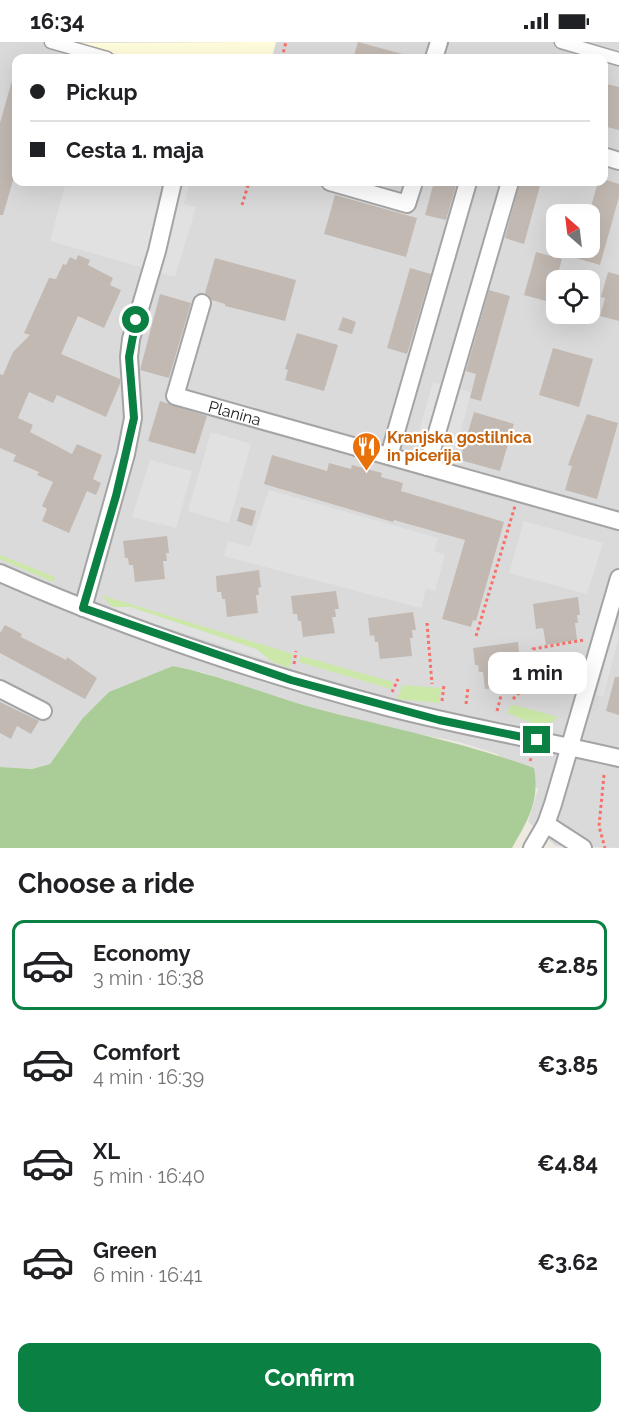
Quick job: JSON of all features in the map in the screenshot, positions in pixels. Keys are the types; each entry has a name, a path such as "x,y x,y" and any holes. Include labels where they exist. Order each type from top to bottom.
{"street":[{"path":"51,42 93,54"},
{"path":"561,42 602,54"},
{"path":"83,608 134,418 129,357 131,339 157,251 171,186"},
{"path":"344,186 407,204 413,186"},
{"path":"389,456 467,186"},
{"path":"427,467 509,186"},
{"name":"Planina","path":"202,303 175,396 619,521"},
{"path":"0,573 83,608 307,684 439,720 619,758"},
{"path":"532,848 546,824 619,578"},
{"path":"0,689 43,711"},
{"path":"546,824 583,848"}],"path":[{"path":"242,205 248,186"},
{"path":"476,636 519,493"},
{"path":"427,623 432,684"},
{"path":"513,699 537,675 533,649 584,640"},
{"path":"394,693 398,679"},
{"path":"442,701 444,685"},
{"path":"466,704 468,688"},
{"path":"496,711 501,696"},
{"path":"604,775 599,826 605,848"}],"shaded area":[{"path":"0,42 619,42 619,848 556,846 528,822 538,789 497,754 459,742 388,728 290,701 205,673 173,666 82,719 50,764 32,769 0,767"},
{"path":"276,42 273,54 116,54 76,43"},
{"path":"65,186 189,186 184,204 196,207 175,277 50,241"},
{"path":"433,382 471,392 455,453 416,442"},
{"path":"211,432 251,444 229,523 188,511"},
{"path":"150,460 192,471 176,528 132,517"},
{"path":"269,490 438,538 434,551 445,555 435,591 426,589 421,608 224,556 228,541 250,547"},
{"path":"524,521 603,543 587,594 509,573"},
{"path":"113,607 130,607 256,649 271,661 128,615"},
{"path":"616,622 619,637 603,697 596,695"}],"green space":[{"path":"0,555 55,577 53,582 0,559"},
{"path":"101,595 293,654 289,668 271,661 256,649 130,607 113,607"},
{"path":"301,656 393,682 391,689 299,662"},
{"path":"173,666 210,675 318,709 480,750 534,768 534,800 528,819 512,848 0,848 0,767 32,769 50,764 82,719 109,692"},
{"path":"403,685 441,688 439,703 397,699"},
{"path":"514,705 557,717 553,722 541,725 508,713 509,707"}],"building":[{"path":"358,42 402,54 354,54"},
{"path":"12,81 12,184 3,215 0,215 0,123"},
{"path":"608,84 619,87 619,130 608,127"},
{"path":"608,181 619,184 619,197 600,265 576,258 600,258 600,204 592,204 597,186 608,186"},
{"path":"433,186 456,186 446,220 425,215"},
{"path":"519,186 540,186 524,244 505,238"},
{"path":"335,195 417,218 406,257 324,234"},
{"path":"536,252 546,255 546,258 562,259 559,270 546,270 546,301 524,295"},
{"path":"78,255 90,260 88,265 113,278 110,285 121,290 104,328 78,316 61,354 120,379 120,384 106,417 57,395 53,403 29,392 18,418 33,425 30,432 72,454 77,444 102,455 93,479 101,483 96,495 87,491 69,533 42,521 47,509 42,506 53,482 37,475 39,472 13,461 16,455 0,448 0,374 3,375 13,352 30,335 24,333 49,278 56,279 63,264 66,265 70,257 76,260"},
{"path":"215,258 296,280 285,321 225,306 225,304 212,300 205,293"},
{"path":"410,268 431,274 407,354 387,348"},
{"path":"608,272 619,275 619,321 600,316 605,298 601,297"},
{"path":"489,290 510,296 481,401 470,398 476,374 466,371"},
{"path":"160,294 191,303 169,378 140,370"},
{"path":"343,317 356,322 352,334 338,330"},
{"path":"297,333 338,345 324,391 285,380 288,370 285,369"},
{"path":"553,348 593,359 579,407 539,395"},
{"path":"160,401 207,416 195,454 148,441"},
{"path":"474,412 514,424 500,471 460,460"},
{"path":"587,414 618,423 597,499 565,490 572,466 568,465"},
{"path":"272,455 327,471 329,463 351,469 352,465 382,473 381,477 403,483 401,491 504,522 476,621 473,620 471,627 442,619 465,540 394,520 393,522 264,484"},
{"path":"241,507 256,511 252,526 237,521"},
{"path":"167,536 169,553 166,553 167,561 163,561 165,579 135,582 133,565 129,565 128,558 125,558 123,541"},
{"path":"259,570 261,587 258,588 259,595 256,595 258,613 227,617 225,599 222,599 221,592 217,592 216,576"},
{"path":"336,591 339,609 335,609 336,617 332,617 335,633 303,637 301,621 298,621 297,614 293,614 291,596"},
{"path":"578,597 580,615 577,615 578,623 575,623 577,640 546,645 543,628 536,629 533,604"},
{"path":"413,612 416,630 412,630 413,638 410,638 412,656 380,659 378,642 375,642 374,635 370,636 368,618"},
{"path":"5,625 22,634 21,637 66,660 67,657 97,678 85,699 0,653 0,633"},
{"path":"518,642 520,660 517,660 518,667 514,668 516,685 485,689 483,672 479,672 478,665 475,665 473,648"},
{"path":"615,677 619,677 619,715 606,711"},
{"path":"0,702 39,721 31,734 17,726 11,739 0,733"}],"place":[{"name":"Kranjska gostilnica in picerija","path":"366,472"}],"route":[{"path":"136,320 129,357 134,418 116,496 83,608 291,680 439,720 537,740"}]}
